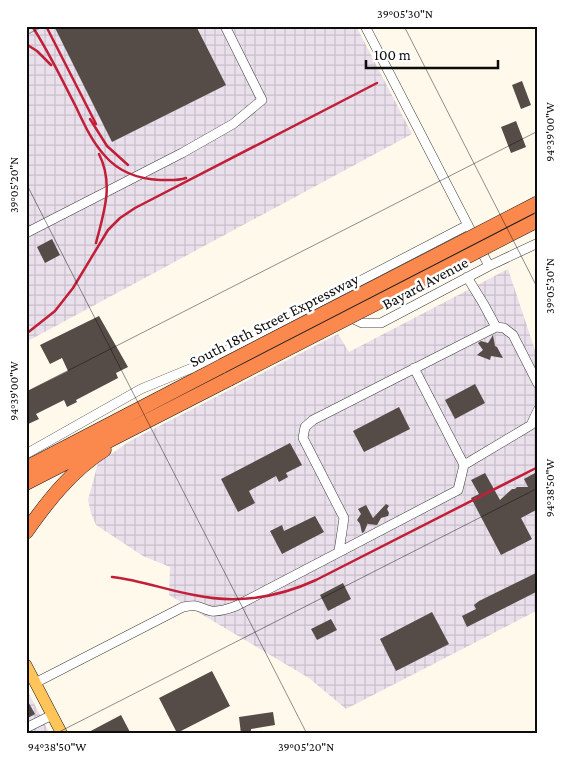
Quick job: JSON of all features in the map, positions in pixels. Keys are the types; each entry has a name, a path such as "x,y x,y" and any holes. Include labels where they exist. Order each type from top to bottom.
{"highway":[{"name":"South 18th Street Expressway","path":"26,468 538,203"},
{"name":"South 18th Street Expressway","path":"26,483 538,220"},
{"path":"26,532 54,495 96,455 135,432 148,420"}],"main road":[{"path":"26,665 62,734"}],"street":[{"path":"26,233 233,124 262,100 225,26"},
{"name":"Bayard Avenue","path":"26,479 347,316 362,324 381,323 489,266 365,26"},
{"path":"26,454 142,389 192,368 468,224"},
{"path":"489,266 538,243"},
{"path":"468,277 496,327"},
{"path":"339,552 344,518 303,438 305,427 313,420 496,327 504,328 513,335 538,384"},
{"path":"35,683 183,608 197,605 213,611 225,610 236,606 458,490 464,465 414,368"},
{"path":"464,465 531,425 538,410"},
{"path":"26,728 52,716"}],"shaded area":[{"path":"26,26 356,26 412,134 26,342"},
{"path":"508,269 536,353 538,353 538,610 346,709 309,678 169,595 170,567 143,556 96,525 88,500 98,463 130,441 338,334 349,352"},
{"path":"26,688 50,734 26,734"}],"building":[{"path":"54,26 196,26 226,85 112,142"},
{"path":"522,81 531,105 521,109 512,85"},
{"path":"516,121 526,147 511,153 501,127"},
{"path":"52,239 60,255 45,263 37,247"},
{"path":"99,316 128,367 116,373 118,378 76,400 77,402 67,407 64,400 36,414 39,419 26,425 26,392 68,371 62,358 50,364 40,345"},
{"path":"493,335 495,346 503,358 491,356 490,360 477,355 483,350 478,343 481,341 488,343"},
{"path":"475,384 485,403 455,419 445,400"},
{"path":"399,407 410,429 364,452 353,431"},
{"path":"290,443 302,465 286,473 288,477 279,482 276,476 249,491 255,503 238,512 221,479"},
{"path":"485,473 500,500 512,489 528,487 524,479 535,473 538,478 538,509 521,518 532,539 501,555 471,498 479,494 471,480"},
{"path":"386,504 389,506 387,509 388,516 381,518 377,525 368,523 362,533 357,520 361,514 358,509 366,505 373,518"},
{"path":"315,516 324,532 282,554 270,531 282,525 284,531"},
{"path":"538,572 538,591 467,627 462,616 476,609 474,605 479,601"},
{"path":"343,583 351,599 328,611 320,595"},
{"path":"432,612 449,644 396,671 380,639"},
{"path":"331,619 337,630 317,640 311,629"},
{"path":"212,671 230,706 177,733 159,698"},
{"path":"26,698 35,714 26,719"},
{"path":"273,712 275,725 251,729 251,734 241,734 239,717"},
{"path":"121,715 131,734 85,734"}],"railway":[{"path":"32,26 89,133 100,151 111,162 130,174 145,178 160,180 186,178"},
{"path":"46,26 96,124"},
{"path":"26,44 37,51 51,65"},
{"path":"26,334 55,311 73,288 108,230 120,218 135,208 377,83"},
{"path":"90,119 107,146 128,165"},
{"path":"96,243 107,187 104,165 99,154"},
{"path":"112,577 210,598 241,599 271,595 316,580 538,467"}]}
